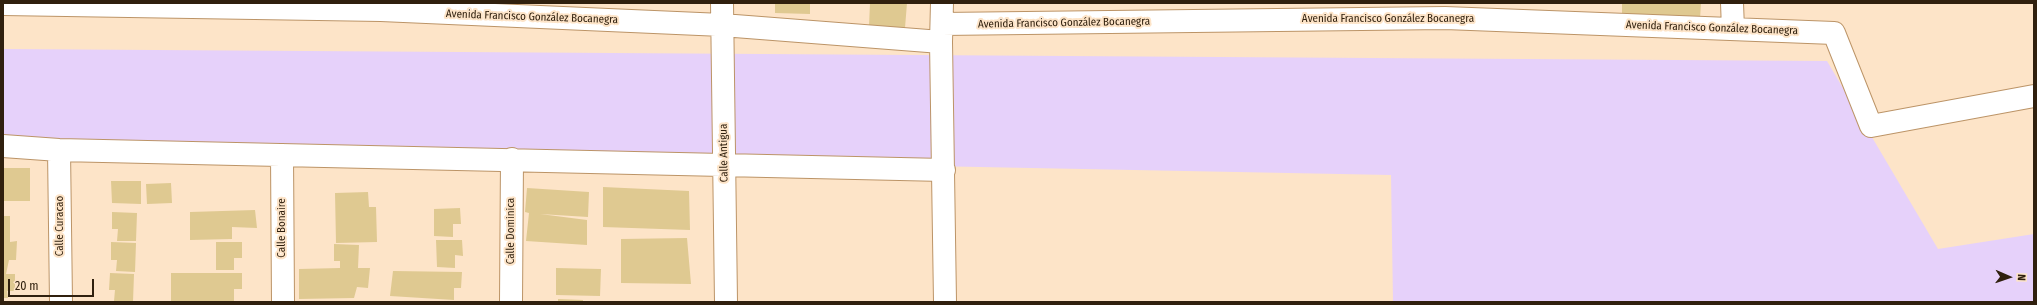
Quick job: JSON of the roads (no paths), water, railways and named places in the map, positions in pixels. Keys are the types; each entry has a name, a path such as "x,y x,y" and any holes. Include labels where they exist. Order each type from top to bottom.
{"street":[{"name":"Calle Antigua","path":"722,3 726,302"},
{"path":"1732,3 1733,29"},
{"name":"Avenida Francisco González Bocanegra","path":"7,4 381,7 565,11 722,25 942,23 1199,12 1447,10 1733,29 1834,34 1871,126 2034,96"},
{"path":"942,23 945,302"},
{"path":"3,146 59,150 512,159 944,170"},
{"name":"Calle Curacao","path":"59,150 60,302"},
{"name":"Calle Bonaire","path":"282,155 283,302"},
{"name":"Calle Dominica","path":"511,302 512,159"}]}
